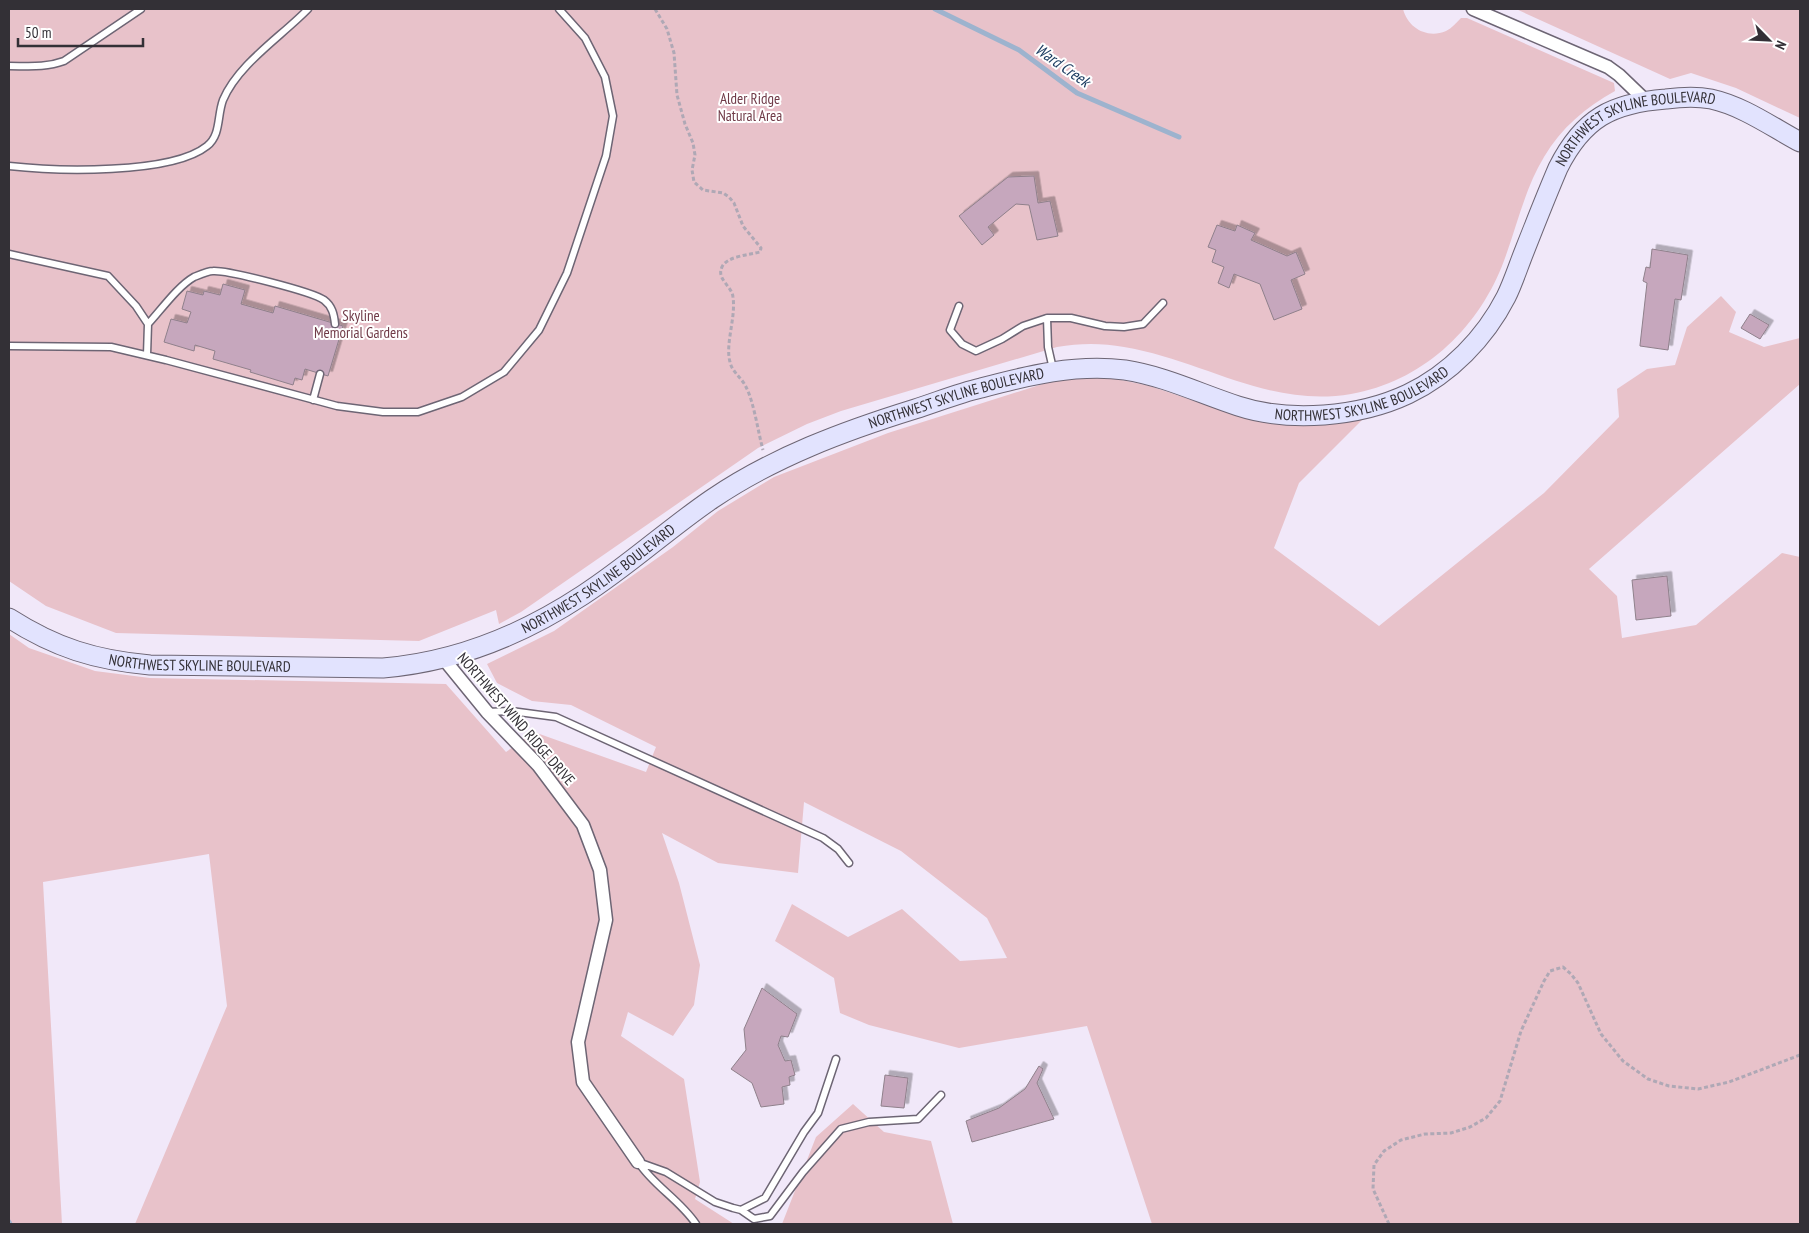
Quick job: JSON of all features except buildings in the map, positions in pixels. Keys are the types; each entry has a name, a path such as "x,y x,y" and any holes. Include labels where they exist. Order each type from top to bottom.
{"main road":[{"name":"NORTHWEST SKYLINE BOULEVARD","path":"9,618 64,648 121,662 150,665 345,669 413,666 470,652 508,637 546,618 584,594 712,499 769,466 819,442 978,388 1054,370 1086,368 1128,371 1150,375 1242,408 1279,414 1331,414 1368,409 1409,393 1446,371 1468,350 1494,317 1507,296 1558,168 1576,137 1595,120 1612,110 1645,100 1688,97 1712,100 1753,116 1800,142"}],"street":[{"path":"1473,9 1608,67 1645,100"},
{"name":"NORTHWEST WIND RIDGE DRIVE","path":"443,658 487,712 538,765 583,825 600,870 606,920 578,1042 584,1082 638,1162"}],"lane":[{"path":"9,66 39,67 64,61 141,9"},
{"path":"9,166 76,171 155,164 192,156 209,145 217,130 223,101 234,82 258,52 293,25 308,9"},
{"path":"9,346 111,347 337,406 383,412 418,412 462,397 504,372 539,330 570,264 606,156 613,116 605,77 585,38 559,9"},
{"path":"9,254 108,276 136,306 148,324 147,355"},
{"path":"148,324 182,287 194,277 212,271 252,278 319,297 331,308 335,324"},
{"path":"958,306 950,330 962,344 976,350 1002,339 1023,326 1048,318 1071,318 1105,326 1124,327 1143,324 1163,303"},
{"path":"1048,318 1048,347 1054,370"},
{"path":"312,400 320,374"},
{"path":"487,712 511,711 556,718 823,838 838,849 849,862"},
{"path":"741,1210 765,1198 804,1132 818,1113 836,1059"},
{"path":"638,1162 666,1172 715,1202 741,1210 754,1219 770,1216 803,1172 841,1129 869,1122 918,1119 941,1095"},
{"path":"638,1162 646,1173 690,1215 696,1224"},
{"path":"688,1224 690,1215"}],"path":[{"path":"655,9 668,29 674,53 677,95 685,124 693,143 695,155 692,170 694,182 703,190 723,193 729,197 734,203 742,226 762,248 760,252 728,260 722,265 720,272 733,298 734,317 729,360 732,368 747,388 763,453 769,466"},
{"path":"1389,1224 1373,1189 1374,1165 1384,1151 1401,1140 1425,1134 1451,1132 1470,1127 1486,1118 1500,1101 1521,1031 1550,972 1563,967 1571,974 1578,983 1601,1034 1623,1061 1648,1079 1669,1086 1698,1089 1729,1082 1800,1055"}],"green space":[{"path":"9,9 1403,9 1409,22 1419,30 1432,34 1446,31 1461,18 1467,18 1614,83 1615,91 1584,111 1551,146 1531,183 1502,266 1491,290 1461,332 1443,350 1423,365 1377,388 1351,394 1321,397 1292,394 1264,389 1153,353 1124,347 1091,344 1057,347 841,411 807,424 758,448 521,612 499,624 496,610 419,641 116,633 46,606 9,581"},
{"path":"1516,9 1800,9 1800,118 1736,88 1691,73 1670,79"},
{"path":"1721,296 1736,312 1729,332 1764,347 1800,338 1800,384 1589,569 1617,596 1622,638 1696,625 1782,553 1800,557 1800,1224 1152,1224 1087,1026 959,1048 869,1025 840,1013 834,978 775,941 792,904 848,937 902,909 960,961 1007,958 987,918 901,851 804,802 798,873 718,863 662,833 679,883 700,965 694,1005 673,1036 628,1012 621,1036 684,1079 700,1182 695,1199 734,1224 135,1224 227,1006 209,854 43,882 62,1224 9,1224 9,634 29,648 95,671 150,678 446,684 506,752 534,732 646,772 656,747 571,705 532,701 497,683 487,664 554,631 673,547 718,511 774,477 888,433 1055,380 1107,377 1150,386 1242,417 1291,424 1365,417 1299,483 1274,548 1379,626 1544,493 1619,417 1617,389 1647,369 1675,365 1687,327"},
{"path":"853,1104 884,1132 931,1141 953,1224 782,1224 816,1137"}],"waterway":[{"name":"Ward Creek","path":"935,9 1019,50 1077,93 1179,137"}],"park label":[{"name":"Alder Ridge Natural Area","path":"750,108"},
{"name":"Skyline Memorial Gardens","path":"361,324"}]}
